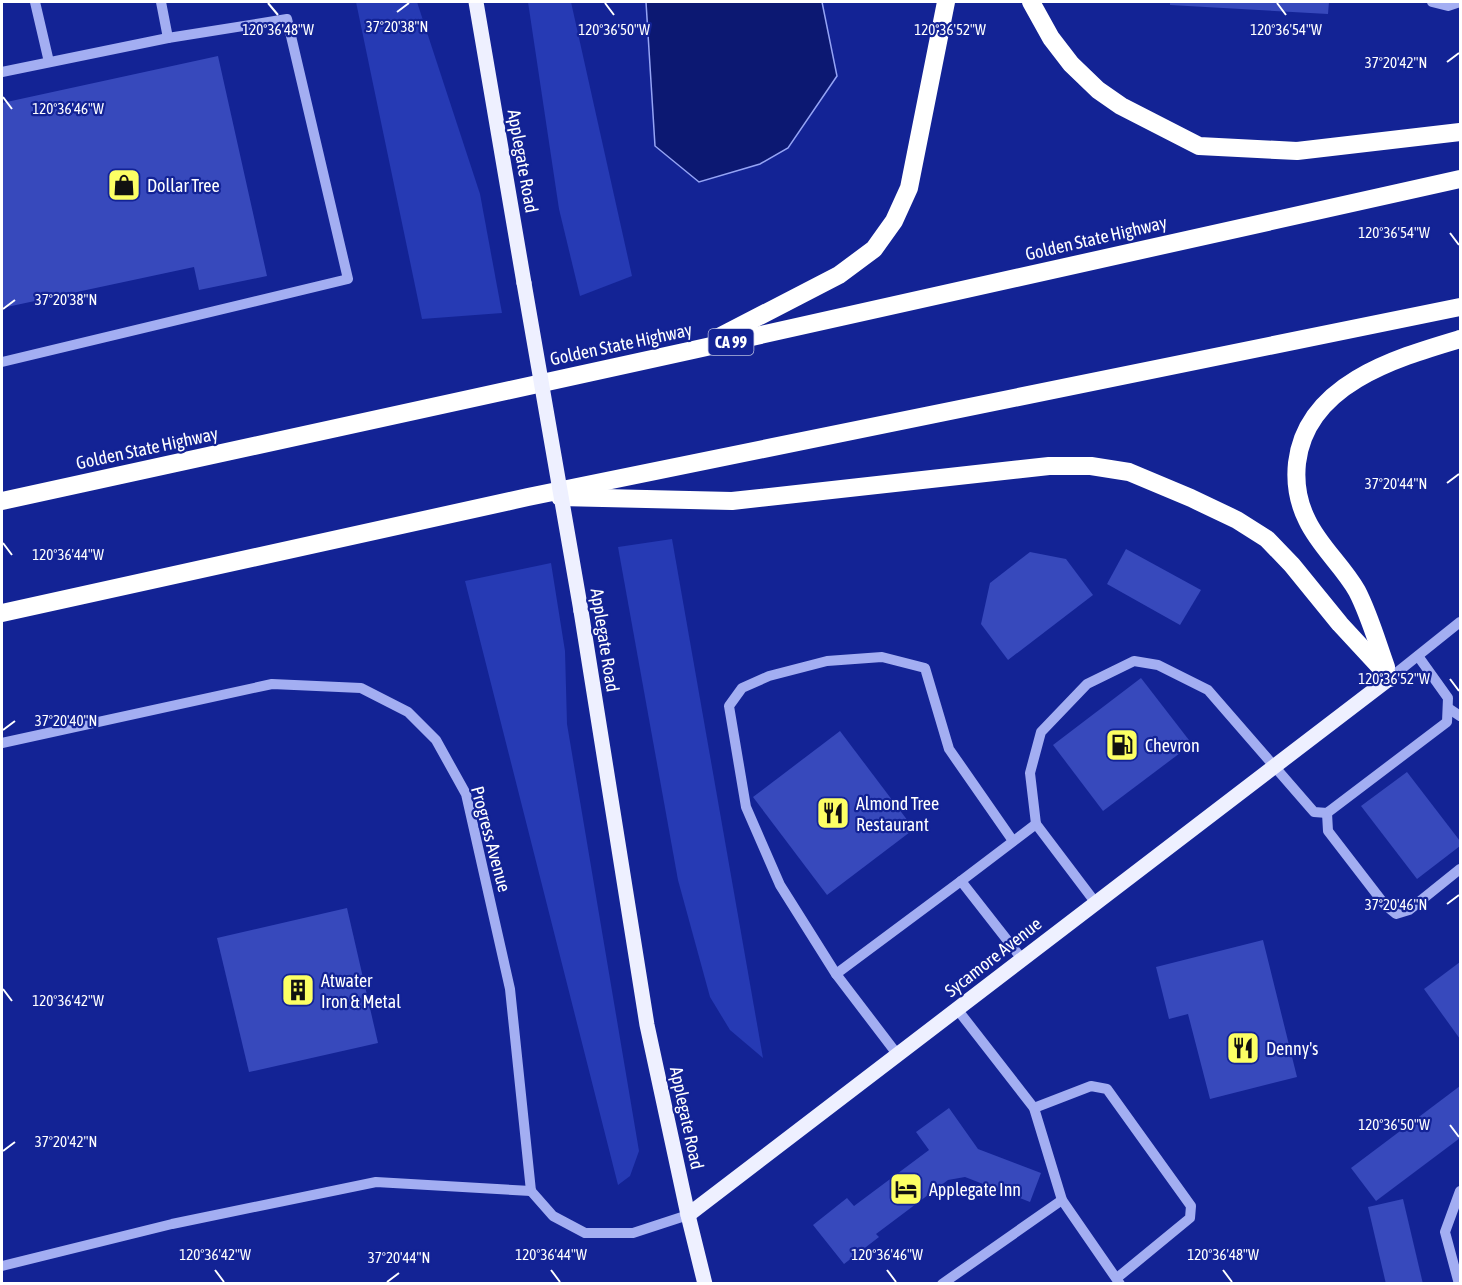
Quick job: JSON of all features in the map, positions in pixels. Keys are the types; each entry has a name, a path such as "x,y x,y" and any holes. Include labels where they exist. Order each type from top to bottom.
{"highway":[{"path":"693,350 839,275 874,249 894,221 909,188 946,2"},
{"path":"1031,2 1051,38 1071,64 1098,90 1121,106 1199,146 1297,152 1461,132"},
{"name":"Golden State Highway","path":"2,501 1461,179"},
{"path":"2,613 528,497 1461,307"},
{"path":"1390,678 1357,591 1307,520 1295,483 1299,447 1315,413 1337,392 1371,370 1461,339"},
{"path":"528,497 732,501 1049,466 1091,466 1129,472 1191,498 1236,520 1267,539 1390,678"}],"main road":[{"name":"Applegate Road","path":"476,2 581,610 647,1025 705,1284"},
{"name":"Sycamore Avenue","path":"688,1215 1390,678"}],"street":[{"path":"35,2 49,62"},
{"path":"161,2 168,38"},
{"path":"1432,2 1448,6 1460,2"},
{"path":"2,72 168,38 287,18 348,279 2,362"},
{"name":"Sycamore Avenue","path":"1390,678 1461,622"},
{"path":"1095,902 1036,824 1030,773 1041,732 1087,684 1134,661 1158,665 1208,690 1314,812 1327,813 1447,722 1448,698 1418,656"},
{"path":"897,1054 836,974 780,885 746,807 729,706 742,688 769,676 827,661 882,657 925,668 949,749 1013,841"},
{"name":"Progress Avenue","path":"2,743 272,684 361,688 408,712 436,740 466,794 510,989 531,1191"},
{"path":"1448,708 1461,716"},
{"path":"1327,813 1328,831 1385,905 1396,914 1409,910 1461,869"},
{"path":"836,974 1036,824"},
{"path":"960,881 1022,959"},
{"path":"957,1009 1034,1108 1062,1200 1119,1281 1190,1218 1191,1206 1107,1089 1091,1086 1034,1108"},
{"path":"2,1266 172,1224 376,1182 531,1191"},
{"name":"Sycamore Avenue","path":"531,1191 553,1216 585,1233 633,1233 688,1215"},
{"path":"1459,1284 1445,1232 1461,1191"},
{"path":"942,1284 1062,1200"}],"shaded area":[{"path":"356,2 417,2 480,194 502,313 422,319"},
{"path":"528,2 571,2 632,276 580,296 559,209"},
{"path":"646,2 822,2 837,76 788,148 760,164 699,182 655,146"},
{"path":"672,539 763,1058 730,1030 710,997 678,880 618,547"},
{"path":"551,563 565,651 567,724 639,1151 630,1176 618,1185 465,581"}],"building":[{"path":"1170,2 1329,2 1328,14 1170,5"},
{"name":"Dollar Tree","path":"218,56 267,276 199,290 194,267 2,308 2,103"},
{"path":"1126,549 1201,590 1180,625 1107,584"},
{"path":"1030,552 1066,559 1093,595 1008,660 981,624 990,583"},
{"name":"Chevron","path":"1141,678 1192,744 1103,811 1053,745"},
{"name":"Almond Tree Restaurant","path":"840,731 914,829 827,895 753,797"},
{"path":"1407,772 1460,841 1460,846 1417,879 1361,806"},
{"name":"Atwater Iron & Metal","path":"347,908 378,1043 249,1072 217,938"},
{"name":"Denny's","path":"1263,940 1297,1077 1210,1099 1188,1014 1169,1019 1156,967"},
{"path":"1460,962 1460,1039 1424,989"},
{"path":"1460,1086 1460,1138 1376,1201 1351,1168"},
{"name":"Applegate Inn","path":"949,1108 978,1149 1041,1173 1030,1202 965,1177 948,1180 876,1234 879,1237 844,1264 813,1225 847,1198 854,1206 929,1150 916,1132"},
{"path":"1403,1199 1423,1284 1386,1284 1368,1207"}],"place":[{"name":"Dollar Tree","path":"124,185"},
{"name":"Chevron","path":"1122,745"},
{"name":"Almond Tree Restaurant","path":"833,813"},
{"name":"Atwater Iron & Metal","path":"298,990"},
{"name":"Denny's","path":"1243,1048"},
{"name":"Applegate Inn","path":"906,1189"}]}
